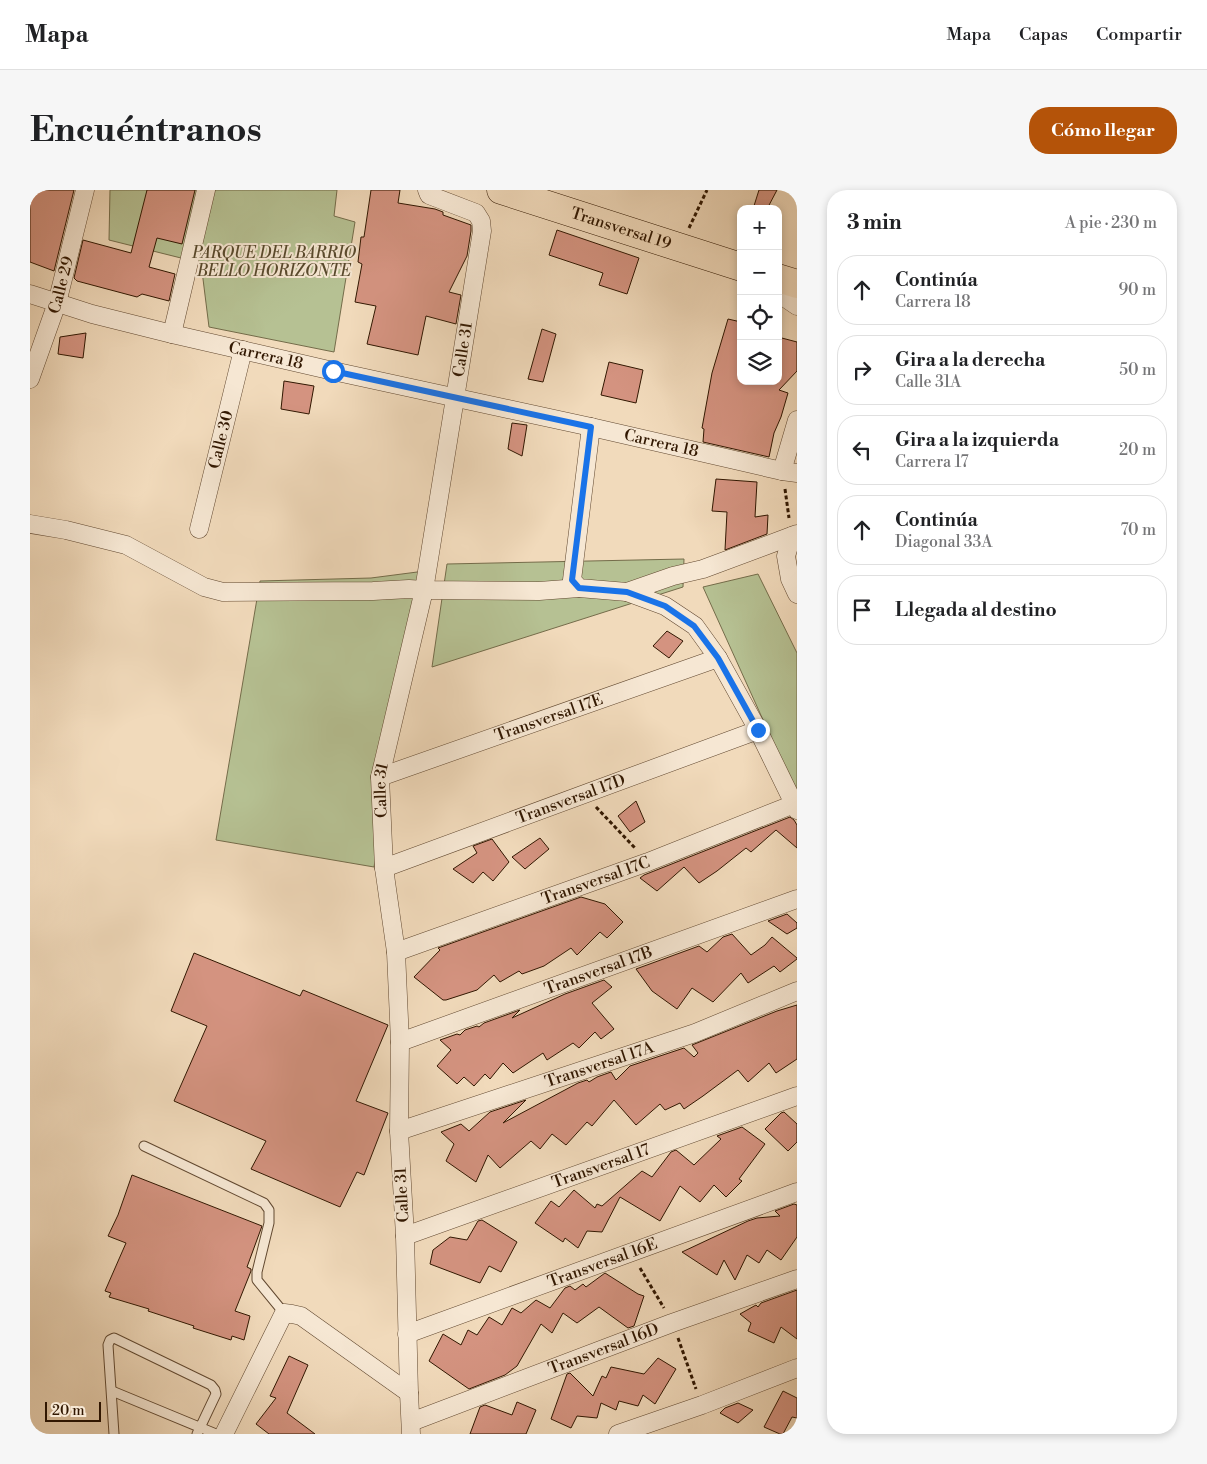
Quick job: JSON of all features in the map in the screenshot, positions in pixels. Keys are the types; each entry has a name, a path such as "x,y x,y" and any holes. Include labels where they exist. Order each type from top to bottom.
{"main road":[{"name":"Transversal 19","path":"501,190 737,266"},
{"path":"782,279 797,284"}],"street":[{"name":"Calle 29","path":"30,379 57,303 85,190"},
{"path":"172,334 206,190"},
{"name":"Calle 31","path":"411,1428 399,1131 400,1042 396,952 384,868 380,777 424,590 482,231 481,221 476,214 429,195 427,190"},
{"name":"Carrera 18","path":"30,294 92,314 172,334 789,472"},
{"path":"781,295 797,306"},
{"name":"Calle 30","path":"199,529 243,350"},
{"path":"789,472 797,420"},
{"path":"575,584 591,427"},
{"path":"30,524 66,530 126,545 204,587 223,592 409,589 539,591 575,584 627,592 665,606 694,626 718,658 758,730 796,807"},
{"path":"627,592 673,576 703,569 794,535"},
{"path":"794,535 786,556 790,579 797,594"},
{"name":"Transversal 17E","path":"380,777 718,658"},
{"name":"Transversal 17D","path":"384,868 758,730"},
{"name":"Transversal 17C","path":"396,952 796,807"},
{"name":"Transversal 17B","path":"400,1042 797,899"},
{"name":"Transversal 17A","path":"399,1131 695,1033 797,991"},
{"name":"Transversal 17","path":"404,1236 797,1096"},
{"name":"Transversal 16E","path":"407,1334 797,1192"},
{"name":"Transversal 16D","path":"411,1428 672,1323 797,1279"},
{"path":"224,1434 288,1313 300,1316 409,1394"},
{"path":"618,1434 702,1405 797,1368"}],"lane":[{"path":"144,1146 264,1203 269,1210 270,1223 257,1272 257,1280 288,1313"},
{"path":"114,1434 108,1345 110,1340 114,1338 211,1385 216,1394 199,1431"},
{"path":"112,1391 199,1431 216,1434"}],"path":[{"path":"680,248 707,190"},
{"path":"789,472 794,535"},
{"path":"584,794 648,862"}],"green space":[{"name":"PARQUE DEL BARRIO BELLO HORIZONTE","path":"110,190 337,190 334,216 355,222 334,352 209,327 201,263 109,240"},
{"path":"684,559 683,587 432,667 447,564"},
{"path":"425,571 374,867 216,840 260,581 371,578"},
{"path":"758,574 797,653 797,795 703,587"}],"building":[{"path":"30,190 74,190 54,271 30,262"},
{"path":"147,190 195,190 182,244 157,238 149,267 175,274 169,301 142,294 137,297 77,281 74,278 83,240 131,253"},
{"path":"371,190 400,190 398,203 435,209 443,212 443,215 471,225 467,256 449,292 461,295 456,324 426,316 418,355 367,344 376,306 355,302 362,264 358,262 361,237 364,237"},
{"path":"759,190 777,190 769,205 754,205"},
{"path":"557,230 639,258 627,294 599,285 603,273 549,255"},
{"path":"728,319 737,321 737,385 782,385 782,338 797,342 797,371 779,390 788,393 774,433 769,457 703,442 704,429 702,428 712,373"},
{"path":"542,329 556,334 543,382 528,379"},
{"path":"86,333 83,358 58,354 60,337"},
{"path":"609,362 643,370 636,403 601,395"},
{"path":"284,381 314,386 309,414 281,409"},
{"path":"512,423 527,425 522,456 508,449"},
{"path":"716,479 757,482 755,517 768,515 767,534 725,550 727,512 712,511"},
{"path":"667,631 683,641 669,658 653,646"},
{"path":"636,801 645,822 630,832 618,816"},
{"path":"790,817 797,825 797,848 776,830 751,852 746,848 699,883 684,867 657,891 640,878 644,875"},
{"path":"540,838 549,849 525,869 512,857"},
{"path":"492,839 509,862 493,881 483,872 473,883 453,869 477,853 473,846"},
{"path":"581,897 605,904 623,922 607,938 600,932 577,955 571,948 544,966 522,974 519,971 500,982 494,975 477,990 446,1000 443,1000 414,977 440,950 438,948"},
{"path":"787,914 797,923 797,928 787,934 768,921"},
{"path":"732,934 751,955 765,945 772,937 797,959 780,972 774,966 748,983 741,973 713,1002 692,988 677,1009 652,991 636,969 699,946 707,952 723,937"},
{"path":"194,953 300,996 303,990 388,1025 356,1101 388,1113 364,1175 357,1172 340,1207 251,1169 266,1141 174,1101 207,1026 171,1011"},
{"path":"604,980 612,987 592,1003 614,1029 601,1039 595,1032 579,1048 573,1043 547,1060 543,1053 513,1073 503,1063 490,1079 485,1074 474,1086 464,1077 457,1084 437,1066 451,1050 440,1040 457,1034 460,1035 465,1030 479,1027 484,1023 520,1010 512,1018 565,994"},
{"path":"797,1005 797,1059 776,1073 769,1063 748,1082 738,1070 684,1109 680,1103 665,1110 660,1104 636,1125 614,1100 592,1126 587,1122 566,1145 552,1134 540,1149 531,1141 500,1168 488,1155 476,1182 446,1161 454,1144 441,1132 461,1124 469,1131 490,1112 526,1100 503,1123 578,1083 587,1080 589,1082 611,1072 616,1080 630,1066 684,1048 694,1057 698,1053 692,1045 777,1011"},
{"path":"784,1112 797,1124 797,1142 788,1151 765,1129"},
{"path":"742,1127 765,1144 739,1179 742,1181 726,1197 714,1185 700,1202 680,1186 660,1221 620,1197 602,1232 587,1231 578,1248 565,1238 563,1242 535,1223 551,1201 559,1207 574,1190 595,1208 597,1204 602,1206 642,1171 652,1177 671,1152 676,1150 694,1165 721,1139 717,1136"},
{"path":"132,1175 262,1226 247,1267 251,1271 235,1311 250,1316 244,1340 232,1336 231,1340 193,1328 194,1326 148,1311 149,1309 109,1297 111,1293 105,1291 126,1243 108,1236 118,1215"},
{"path":"794,1204 797,1205 797,1237 781,1260 767,1250 759,1263 747,1255 735,1280 724,1260 717,1275 682,1252 748,1221 757,1218 780,1216 775,1211"},
{"path":"482,1220 517,1242 501,1272 489,1266 480,1283 430,1264 433,1250 450,1237 467,1240 478,1221"},
{"path":"605,1273 644,1296 634,1326 628,1328 599,1307 577,1323 563,1313 552,1333 541,1324 517,1366 505,1375 469,1389 429,1361 443,1334 461,1345 468,1330 477,1335 489,1317 502,1325 512,1308 521,1313 536,1300 550,1308 565,1288 570,1286 575,1290 583,1284 586,1287"},
{"path":"797,1290 797,1339 781,1327 774,1343 748,1331 751,1323 740,1314 756,1305 758,1307 761,1303"},
{"path":"289,1356 308,1365 287,1413 315,1434 269,1434 256,1424 276,1398 270,1396"},
{"path":"658,1358 676,1369 655,1404 643,1395 638,1406 619,1401 616,1410 601,1403 597,1418 577,1416 571,1428 551,1419 567,1374 570,1373 593,1396 602,1376 606,1378 611,1367 644,1374"},
{"path":"783,1391 797,1398 797,1418 792,1417 783,1434 780,1434 764,1427"},
{"path":"517,1402 536,1410 526,1434 470,1434 480,1407 485,1405 512,1415"},
{"path":"738,1403 753,1410 738,1423 720,1413 725,1408"}],"route":[{"path":"333,371 591,427 572,580 579,588 627,592 665,606 694,626 718,658 758,730"}]}
